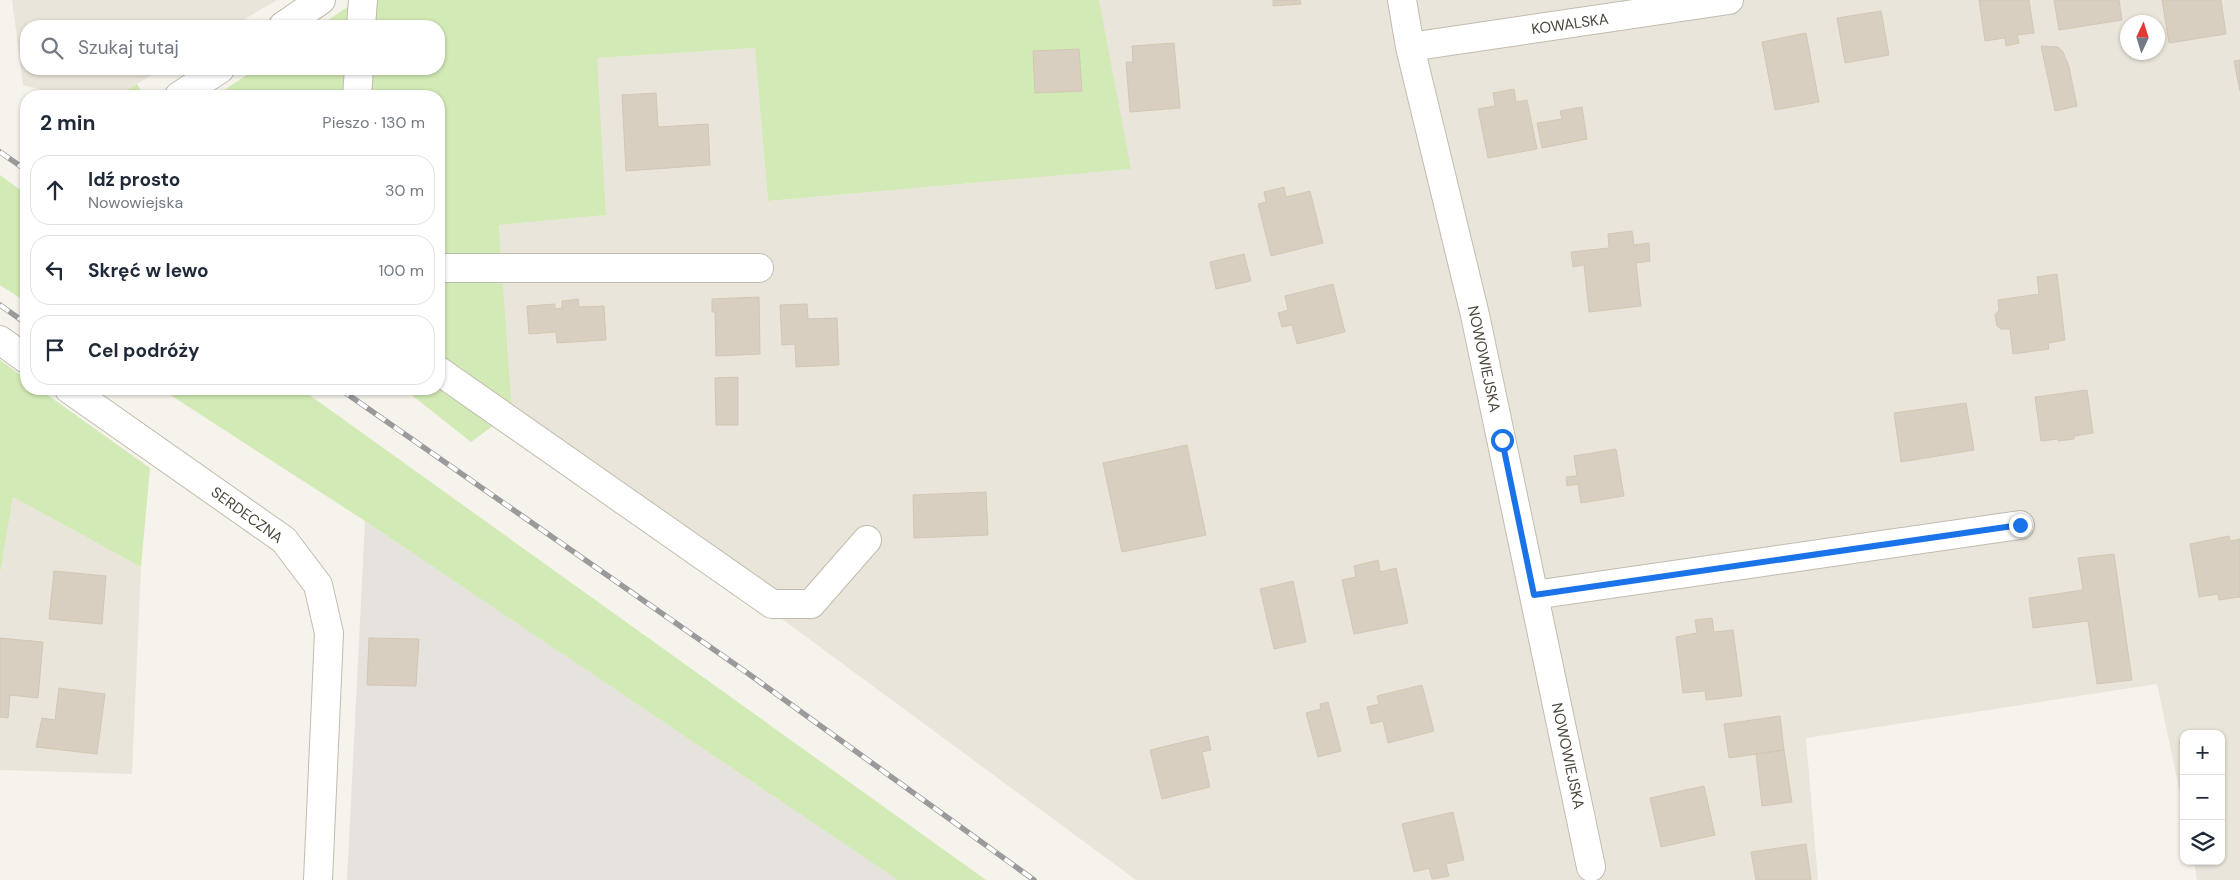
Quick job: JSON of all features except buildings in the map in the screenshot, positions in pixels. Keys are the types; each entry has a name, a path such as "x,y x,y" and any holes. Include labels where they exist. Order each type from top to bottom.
{"street":[{"path":"292,20 321,0"},
{"path":"361,20 363,0"},
{"name":"NOWOWIEJSKA","path":"1402,0 1410,47 1475,314 1591,867"},
{"name":"KOWALSKA","path":"1410,47 1729,0"},
{"path":"188,90 211,75"},
{"path":"357,90 359,75"},
{"path":"445,268 760,268"},
{"path":"0,340 20,354"},
{"path":"445,375 772,604 811,604 867,540"},
{"name":"SERDECZNA","path":"78,395 284,540 318,585 329,632 318,880"},
{"path":"1534,595 2020,525"}],"shaded area":[{"path":"12,0 277,0 243,20 20,20 20,62"},
{"path":"1099,0 2240,0 2240,880 2197,880 2195,865 2225,865 2225,730 2180,730 2180,793 2157,684 1806,738 1818,880 1136,880 763,605 512,412 499,225 606,215 596,58 756,48 768,201 1130,169"},
{"path":"22,75 152,75 126,90 42,90 23,85"},
{"path":"13,497 141,567 132,774 0,770 0,574"},
{"path":"365,521 898,880 347,880"}],"green space":[{"path":"358,0 1099,0 1131,169 768,201 755,48 597,58 606,215 499,225 512,412 471,442 412,395 445,395 445,90 224,90 247,75 445,75 445,20 328,20"},
{"path":"137,84 140,90 126,90"},
{"path":"0,175 20,190 20,298 0,285"},
{"path":"0,360 20,375 20,395 47,395 150,468 141,567 13,497 0,574"},
{"path":"170,395 309,395 986,880 898,880 365,521"}],"railway":[{"path":"0,152 20,166"},
{"path":"0,305 20,319"},
{"path":"349,395 746,672 1034,880"}],"route":[{"path":"1502,440 1534,595 2020,525"}]}
